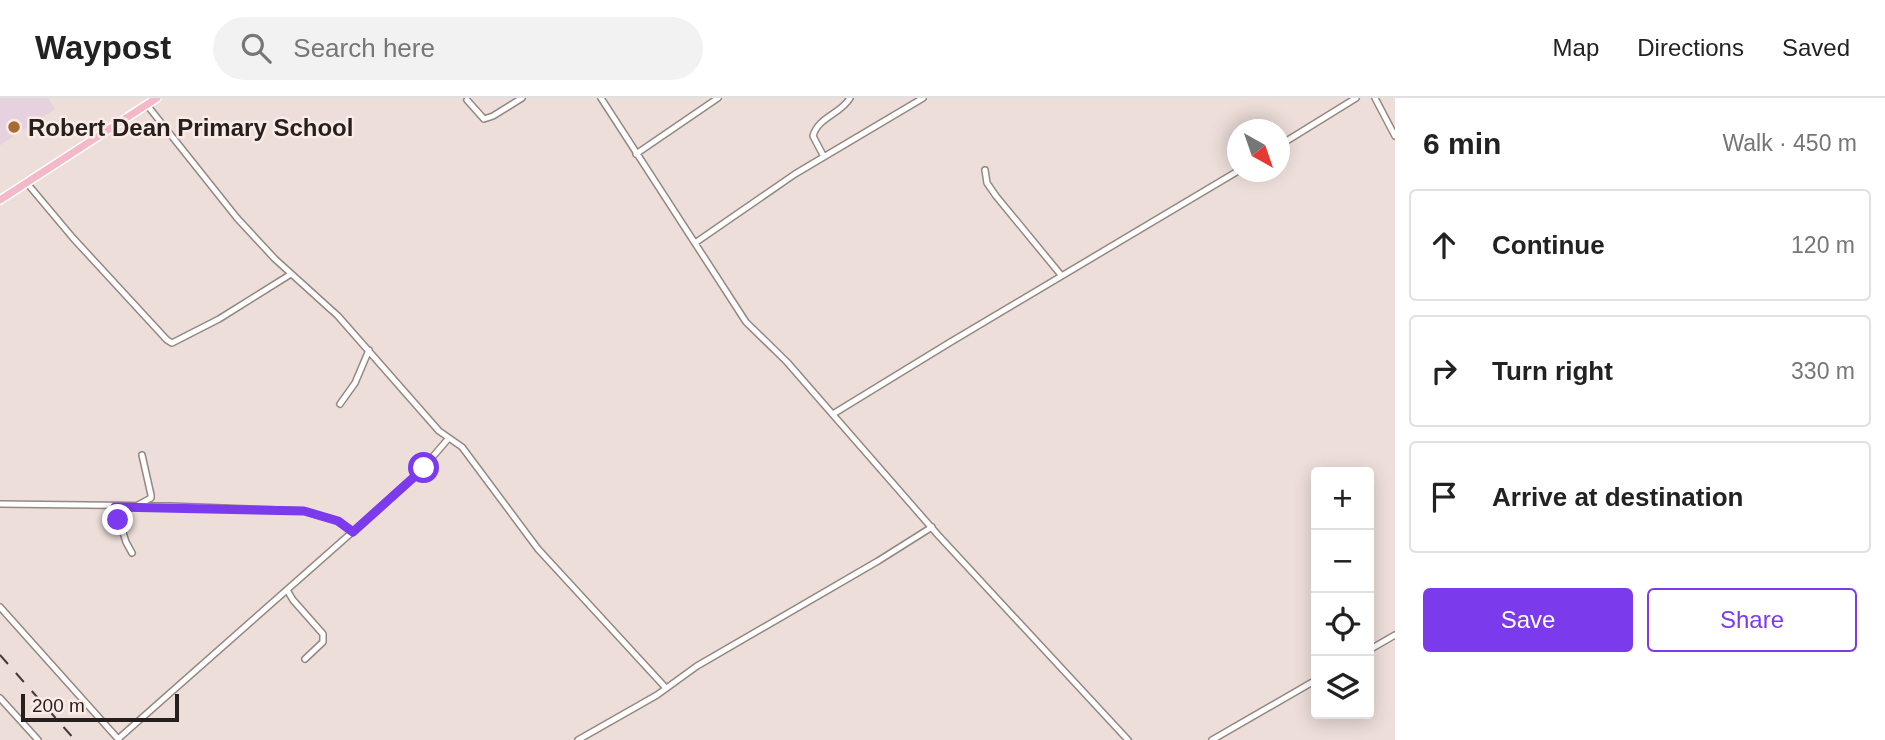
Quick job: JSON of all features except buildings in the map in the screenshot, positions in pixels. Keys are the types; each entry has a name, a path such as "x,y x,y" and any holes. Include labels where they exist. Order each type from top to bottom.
{"main road":[{"path":"0,200 158,98"}],"street":[{"path":"467,100 481,117 489,118 523,98"},
{"path":"601,98 746,322 787,362 932,527 1128,740"},
{"path":"636,154 718,98"},
{"path":"824,157 813,136 815,128 847,104 850,98"},
{"path":"695,243 824,157 923,98"},
{"path":"1290,138 1356,98"},
{"path":"1375,98 1395,136"},
{"path":"147,105 237,218 291,274 332,310 448,439 462,447 538,549 665,687"},
{"path":"985,170 988,183 996,196 1061,275"},
{"path":"833,414 1227,177"},
{"path":"26,182 167,340 173,343 219,319 291,274"},
{"path":"340,404 355,383 369,350"},
{"path":"0,607 118,739 424,468 448,439"},
{"path":"132,506 151,498 142,456"},
{"path":"0,504 304,511 338,521 353,532"},
{"path":"115,507 122,532 132,553"},
{"path":"578,740 657,695 697,666 932,527"},
{"path":"287,590 323,634 323,642 305,659"},
{"path":"1374,647 1395,635"},
{"path":"1212,740 1311,683"},
{"path":"0,698 38,740"}],"shaded area":[{"name":"Robert Dean Primary School","path":"0,98 48,98 55,109 0,145"}],"railway":[{"path":"0,655 75,740"}],"place":[{"name":"Robert Dean Primary School","path":"14,127"}],"route":[{"path":"118,520 115,507 170,506 304,511 338,521 353,532 424,468"}]}
